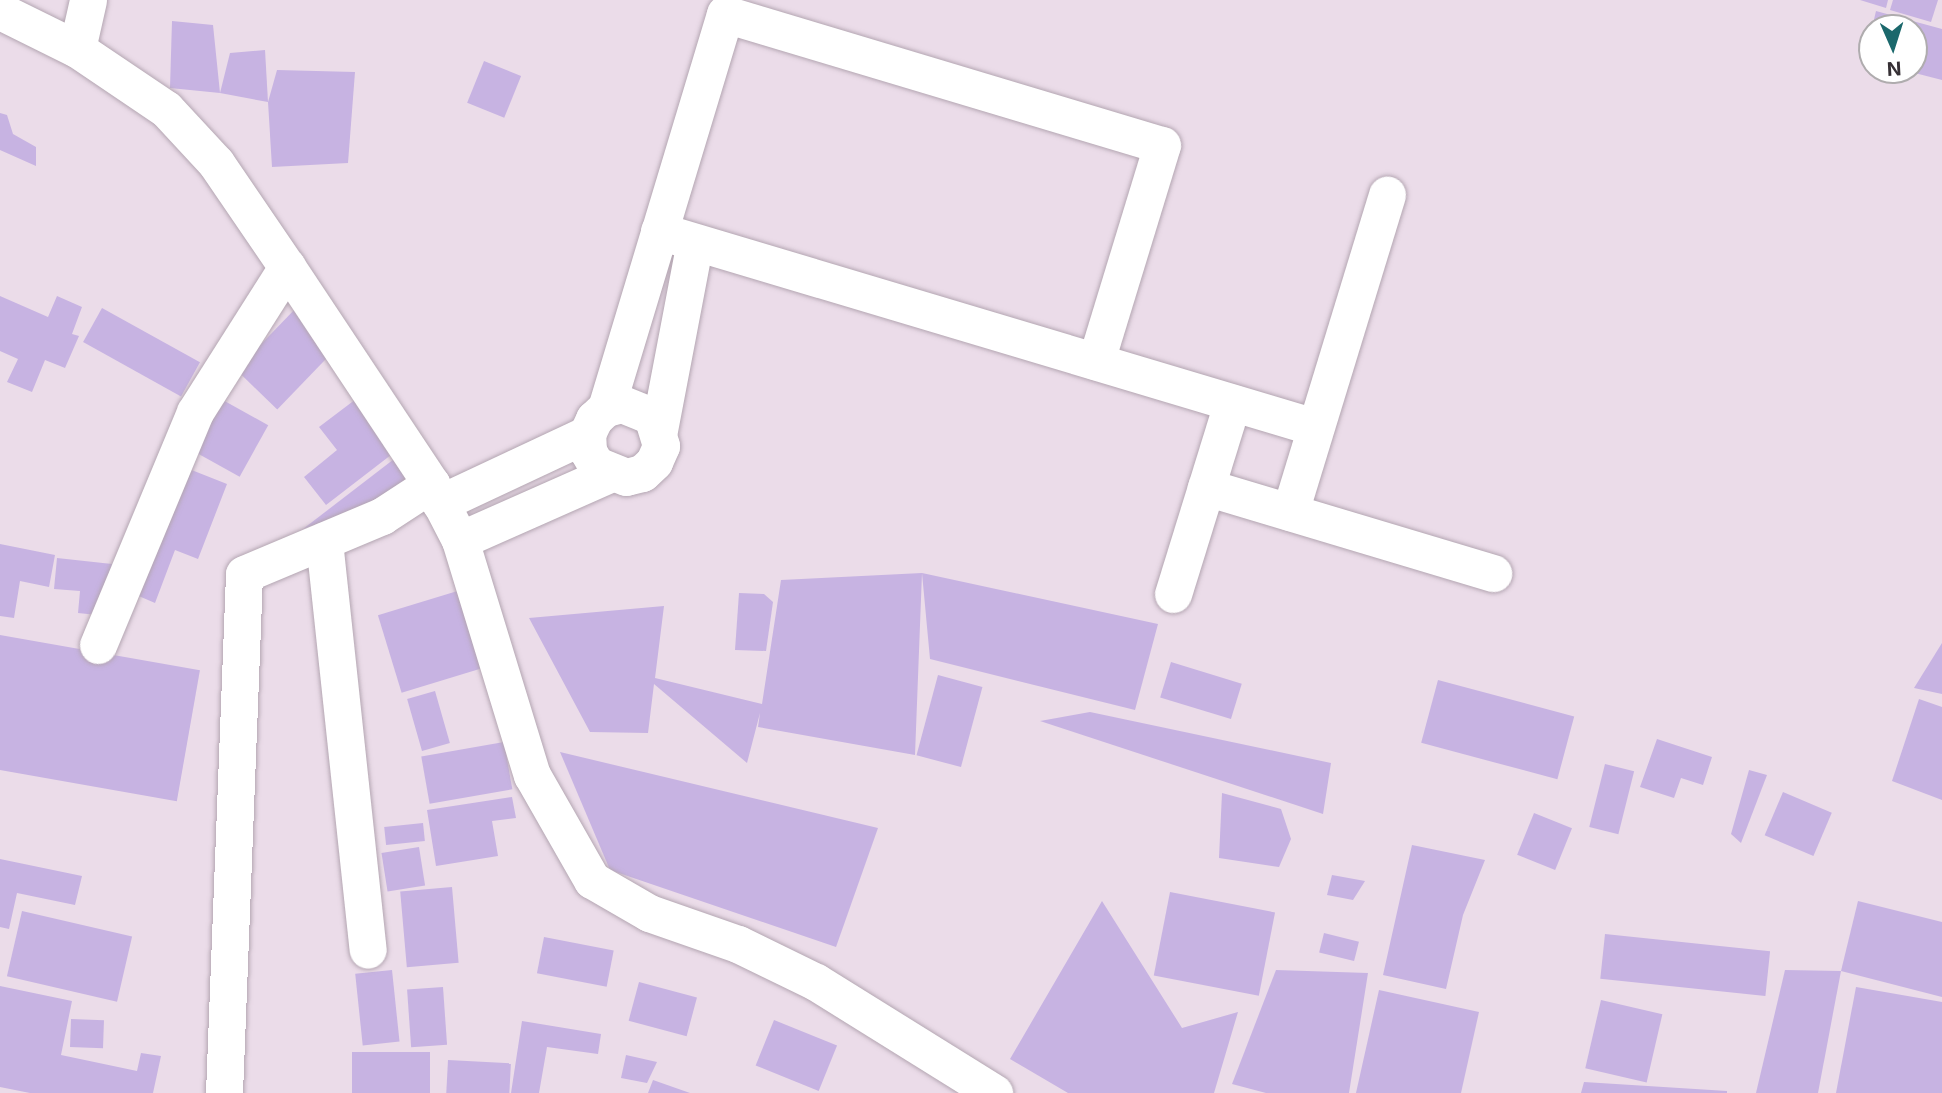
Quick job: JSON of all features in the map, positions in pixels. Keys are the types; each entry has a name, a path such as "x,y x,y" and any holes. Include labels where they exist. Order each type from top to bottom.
{"street":[{"path":"77,49 88,0"},
{"path":"0,11 77,49 166,109 216,163 287,267 435,494 460,540 533,775 592,880 649,914 738,944 816,982 994,1093"},
{"path":"695,242 659,430 661,446 654,462 626,477 610,474 596,465 588,451 725,14 1162,145 1096,361"},
{"path":"1290,512 1387,194"},
{"path":"659,231 1315,427"},
{"path":"98,645 195,412 287,267"},
{"path":"1173,594 1232,402"},
{"path":"224,1093 244,574 435,494 597,421 622,404 638,407 652,416 659,430"},
{"path":"460,540 610,474"},
{"path":"1206,487 1493,573"},
{"path":"324,541 368,950"}],"building":[{"path":"1860,0 1888,0 1886,8"},
{"path":"1893,0 1938,0 1931,22 1928,21 1928,14 1904,14 1890,10"},
{"path":"172,21 213,25 220,93 170,88"},
{"path":"1928,25 1942,29 1942,80 1928,76"},
{"path":"265,50 268,102 220,93 230,53"},
{"path":"484,61 521,76 504,118 467,103"},
{"path":"277,70 355,72 348,163 272,167 268,102"},
{"path":"0,113 7,115 13,134 36,147 36,166 0,150"},
{"path":"0,296 48,317 57,296 82,307 72,334 79,336 65,368 45,360 32,392 7,382 18,359 0,351"},
{"path":"102,308 200,362 181,396 83,342"},
{"path":"296,308 337,348 277,409 236,370"},
{"path":"360,396 400,448 326,505 304,477 337,450 319,427"},
{"path":"221,399 268,425 240,477 192,451"},
{"path":"398,456 422,486 303,529"},
{"path":"184,467 227,484 198,559 175,550 155,603 134,594"},
{"path":"0,544 55,555 49,587 20,581 14,618 0,616"},
{"path":"57,558 112,564 107,616 78,613 80,591 54,589"},
{"path":"922,573 1158,624 1135,710 930,659"},
{"path":"922,573 915,755 758,727 760,713 747,763 654,684 648,733 590,732 529,618 664,606 655,678 762,704 781,580"},
{"path":"464,589 488,666 402,693 378,615"},
{"path":"739,593 764,594 773,602 766,651 735,650"},
{"path":"0,635 200,670 177,801 0,770"},
{"path":"1942,643 1942,694 1914,688"},
{"path":"1171,662 1242,684 1231,719 1160,697"},
{"path":"938,675 982,687 961,767 917,755"},
{"path":"1438,680 1574,716 1557,779 1421,743"},
{"path":"435,691 450,743 422,751 407,699"},
{"path":"1919,699 1942,707 1942,800 1892,781"},
{"path":"1090,712 1331,763 1323,814 1040,721"},
{"path":"1657,739 1712,757 1703,785 1681,778 1674,798 1640,787"},
{"path":"504,742 512,789 430,804 421,757"},
{"path":"560,752 878,828 836,947 610,870"},
{"path":"1605,764 1634,771 1618,834 1589,827"},
{"path":"1749,770 1767,775 1741,843 1731,834"},
{"path":"1783,792 1832,813 1813,856 1765,835"},
{"path":"1222,793 1281,809 1291,839 1279,867 1219,858"},
{"path":"512,797 516,818 492,821 498,856 436,866 427,810"},
{"path":"1534,813 1572,828 1555,870 1517,855"},
{"path":"423,823 425,841 386,845 384,827"},
{"path":"1412,845 1485,860 1463,915 1446,989 1383,975"},
{"path":"419,847 425,886 388,891 381,853"},
{"path":"0,859 82,876 75,905 17,893 9,929 0,927"},
{"path":"1332,875 1365,881 1353,900 1327,895"},
{"path":"452,887 459,963 407,967 400,892"},
{"path":"1170,892 1275,912 1259,996 1154,975"},
{"path":"1102,901 1182,1028 1238,1012 1214,1093 1068,1093 1010,1059"},
{"path":"1858,901 1942,922 1942,997 1841,971"},
{"path":"22,911 132,936 117,1002 7,976"},
{"path":"1324,933 1359,942 1354,961 1319,952"},
{"path":"1605,934 1770,951 1765,996 1600,979"},
{"path":"544,937 614,951 607,987 537,973"},
{"path":"392,970 400,1042 363,1045 355,974"},
{"path":"1276,970 1368,973 1349,1093 1266,1093 1232,1084"},
{"path":"1785,970 1841,971 1818,1093 1756,1093"},
{"path":"639,982 697,998 687,1036 629,1021"},
{"path":"0,986 72,1001 61,1055 137,1071 141,1053 161,1056 153,1093 30,1093 0,1087"},
{"path":"443,987 447,1045 411,1047 407,990"},
{"path":"1856,987 1942,1002 1942,1093 1836,1093"},
{"path":"1379,990 1479,1012 1461,1093 1356,1093"},
{"path":"1601,1000 1662,1014 1647,1082 1585,1068"},
{"path":"71,1019 104,1020 103,1048 70,1047"},
{"path":"774,1020 837,1045 819,1091 756,1065"},
{"path":"522,1021 601,1034 598,1054 547,1047 539,1093 511,1093"},
{"path":"352,1052 430,1052 430,1093 352,1093"},
{"path":"626,1055 657,1062 647,1083 621,1078"},
{"path":"448,1060 511,1063 509,1093 446,1093"},
{"path":"653,1080 690,1093 648,1093"},
{"path":"1584,1082 1727,1091 1727,1093 1581,1093"}]}
